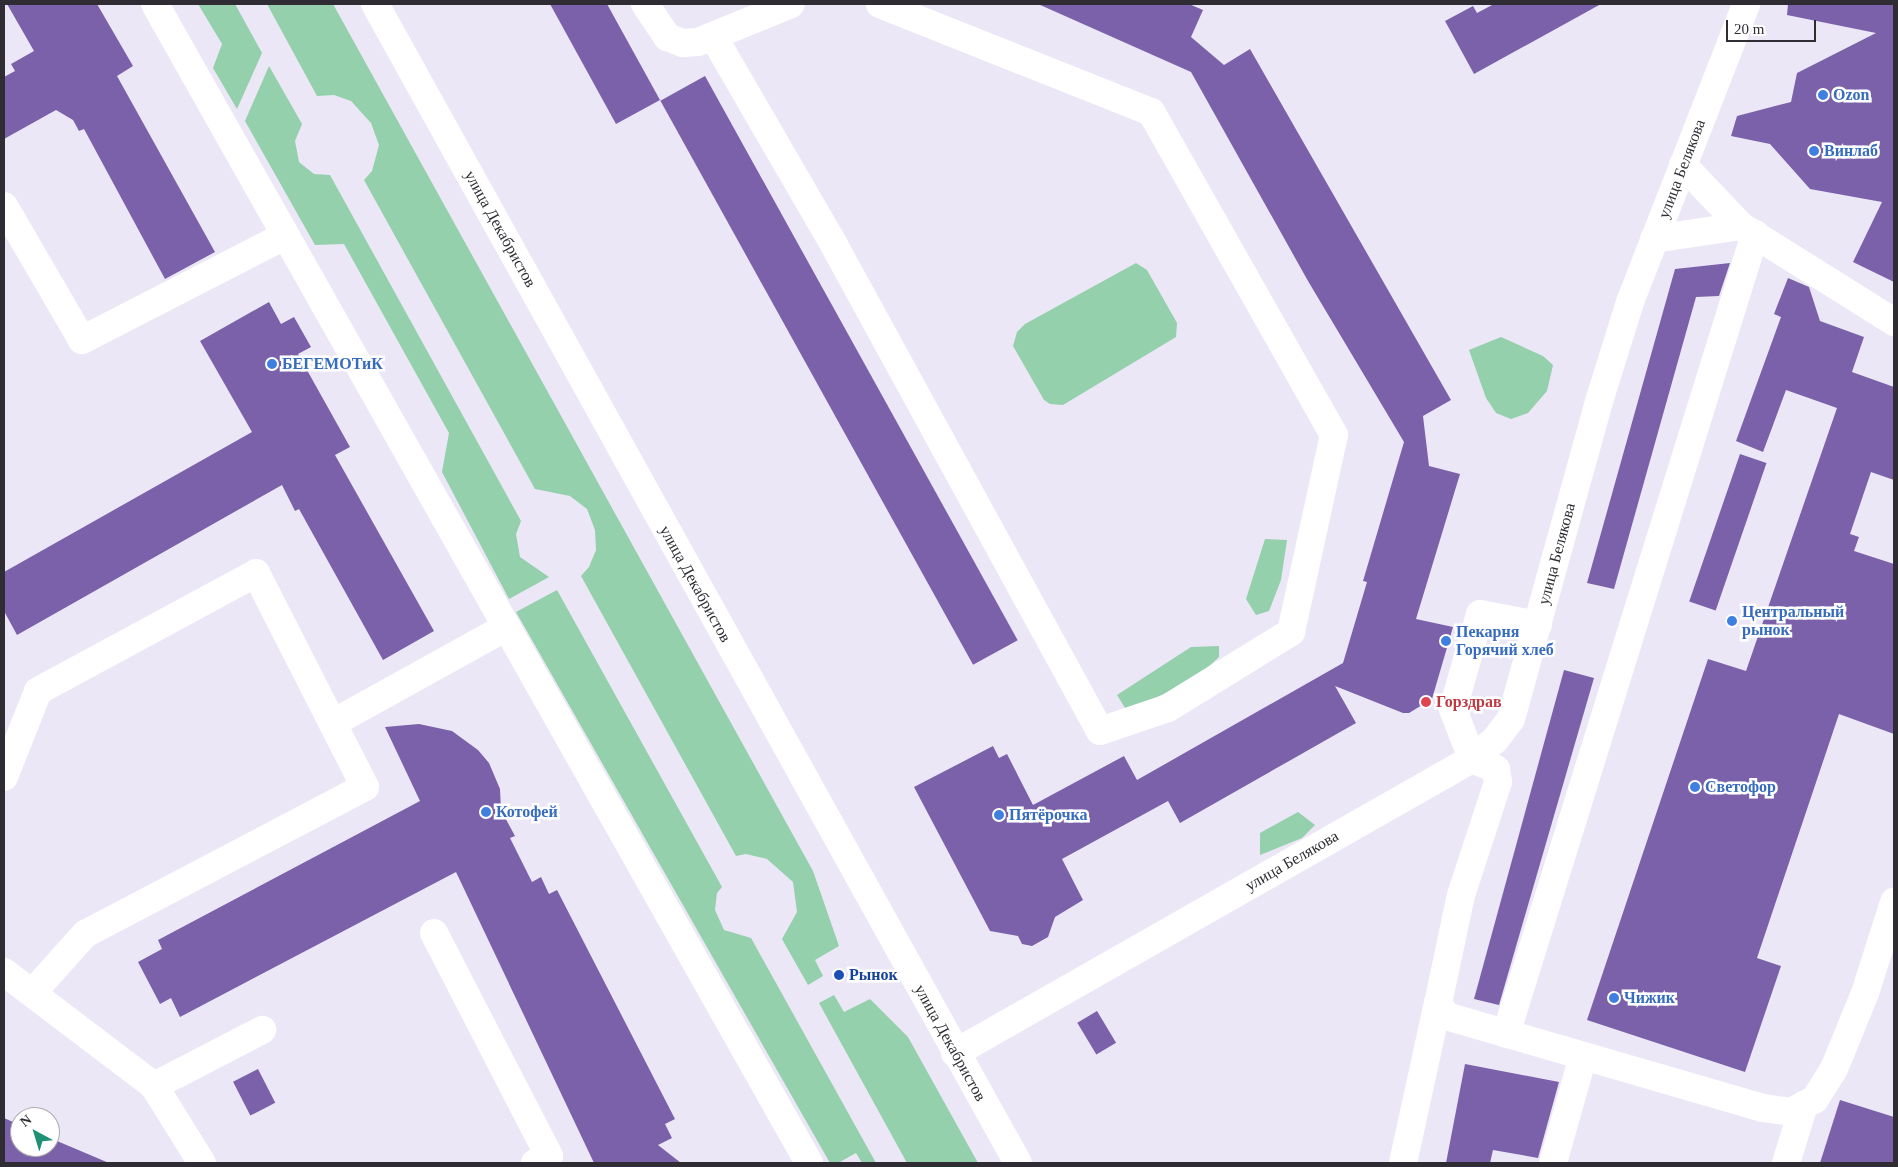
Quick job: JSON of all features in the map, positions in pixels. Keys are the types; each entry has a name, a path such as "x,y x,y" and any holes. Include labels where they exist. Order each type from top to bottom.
{"street":[{"path":"155,4 809,1163"},
{"name":"улица Декабристов","path":"375,4 955,1053 1018,1163"},
{"path":"645,4 667,37 683,43 698,42 791,4"},
{"path":"713,36 834,246 1100,731 1168,708 1291,632 1334,435 1151,112 880,4"},
{"name":"улица Белякова","path":"955,1053 1472,758 1495,740 1511,719 1600,398 1630,302 1746,4"},
{"path":"1683,165 1748,230 1894,322"},
{"path":"4,206 82,340 286,235"},
{"path":"1654,239 1748,230"},
{"path":"1506,1034 1748,230"},
{"path":"4,777 38,691 256,573 365,786 85,934 32,994"},
{"path":"1403,1163 1461,895 1498,782 1496,769 1472,758 1453,709 1480,614 1538,624"},
{"path":"333,724 506,627"},
{"path":"1438,1003 1446,1016 1763,1108 1791,1112 1815,1099 1834,1069 1865,994 1894,902"},
{"path":"434,933 549,1156 535,1163"},
{"path":"4,972 154,1086 202,1163"},
{"path":"154,1086 262,1030"},
{"path":"1553,1163 1583,1056"},
{"path":"1786,1163 1804,1105"}],"green space":[{"path":"198,4 235,4 262,53 237,109 213,68 222,44"},
{"path":"267,4 333,4 813,871 839,946 815,960 823,976 808,985 782,939 797,912 793,882 767,859 746,854 736,856 581,576 589,567 596,550 595,530 587,509 570,496 535,489 364,180 372,171 379,145 371,123 351,101 334,95 317,96"},
{"path":"269,66 302,124 295,141 299,162 314,174 330,175 521,521 516,534 520,557 549,577 509,599 442,472 449,433 344,244 315,245 245,121"},
{"path":"1136,263 1147,270 1177,323 1176,337 1063,405 1050,404 1044,400 1013,346 1017,332 1025,324"},
{"path":"1501,337 1543,356 1553,365 1547,391 1528,413 1511,419 1496,413 1486,398 1469,350"},
{"path":"1265,539 1287,540 1281,580 1269,611 1256,615 1246,599"},
{"path":"557,590 722,887 717,893 715,910 724,930 751,938 876,1163 862,1163 856,1153 838,1163 830,1163 516,612"},
{"path":"1219,646 1219,657 1194,680 1127,711 1117,695 1191,647"},
{"path":"1298,812 1315,825 1302,838 1260,855 1260,833"},
{"path":"834,995 844,1012 870,999 908,1037 978,1163 907,1163 819,1003"}],"building":[{"path":"7,4 97,4 133,66 117,76 215,252 165,279 84,129 79,131 73,120 56,110 4,139 4,77 15,71 11,64 34,51"},
{"path":"550,4 607,4 660,100 616,124"},
{"path":"1038,4 1189,4 1203,10 1191,37 1224,65 1250,49 1451,400 1423,416 1429,466 1460,474 1416,619 1453,627 1432,699 1409,713 1403,713 1335,686 1356,723 1180,823 1168,801 1062,859 1083,900 1055,917 1048,937 1032,946 1022,944 1018,936 990,931 914,787 993,746 999,758 1007,754 1033,805 1124,756 1137,780 1343,663 1367,582 1363,581 1404,442 1308,281 1191,72"},
{"path":"1494,4 1601,4 1474,74 1445,21 1473,6 1477,13"},
{"path":"1788,4 1894,4 1894,282 1853,262 1882,202 1810,189 1770,144 1731,136 1737,116 1791,102 1797,73 1876,33 1787,15"},
{"path":"705,76 1018,640 973,665 660,101"},
{"path":"1730,263 1719,296 1696,297 1614,589 1587,583 1675,269"},
{"path":"1788,278 1809,287 1820,321 1864,337 1852,372 1894,387 1894,480 1871,472 1850,534 1859,537 1854,551 1894,564 1894,734 1839,714 1757,958 1781,966 1745,1072 1587,1020 1708,659 1746,671 1837,408 1786,390 1763,452 1736,441 1781,317 1774,314"},
{"path":"269,302 281,324 294,317 311,347 298,354 350,447 335,455 434,631 383,660 299,509 295,511 282,485 17,635 4,611 4,572 252,432 200,341"},
{"path":"1740,454 1766,463 1716,611 1689,602"},
{"path":"1564,670 1594,678 1499,1005 1474,999"},
{"path":"419,724 452,731 478,750 489,763 500,789 501,810 515,836 510,838 532,882 541,877 549,894 557,890 675,1119 665,1124 672,1138 658,1145 681,1163 594,1163 456,872 180,1017 171,998 160,1004 138,962 162,949 158,940 420,801 385,727"},
{"path":"1097,1011 1116,1043 1096,1055 1077,1023"},
{"path":"1465,1064 1559,1082 1538,1158 1493,1150 1490,1163 1446,1163"},
{"path":"258,1069 275,1103 250,1116 233,1082"},
{"path":"1840,1100 1894,1117 1894,1163 1820,1163"},
{"path":"4,1118 10,1121 10,1157 60,1157 60,1142 109,1163 4,1163"}],"place":[{"name":"Ozon","path":"1823,95"},
{"name":"Винлаб","path":"1814,151"},
{"name":"БЕГЕМОТиК","path":"272,364"},
{"name":"Центральный рынок","path":"1732,621"},
{"name":"Пекарня Горячий хлеб","path":"1446,641"},
{"name":"Горздрав","path":"1426,702"},
{"name":"Светофор","path":"1695,787"},
{"name":"Котофей","path":"486,812"},
{"name":"Пятёрочка","path":"999,815"},
{"name":"Рынок","path":"839,975"},
{"name":"Чижик","path":"1614,998"}]}
